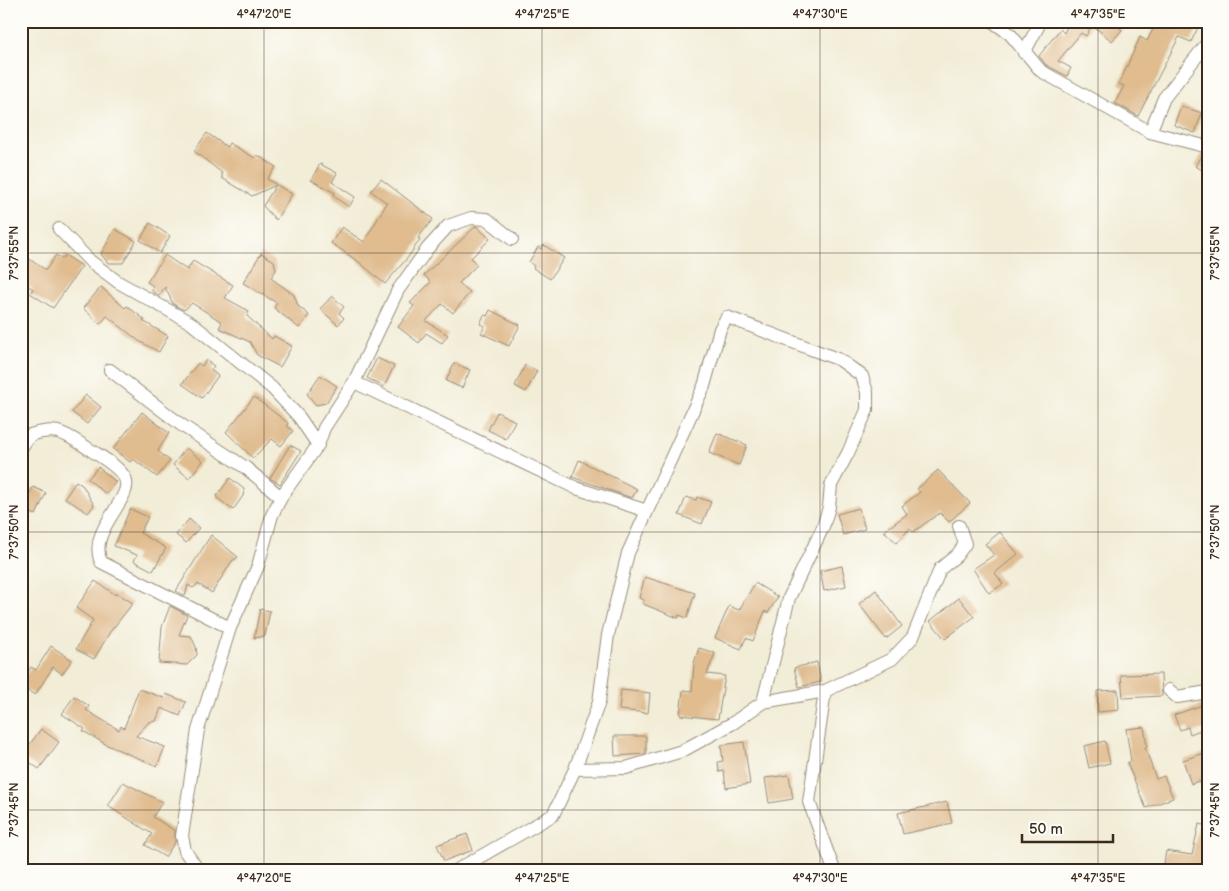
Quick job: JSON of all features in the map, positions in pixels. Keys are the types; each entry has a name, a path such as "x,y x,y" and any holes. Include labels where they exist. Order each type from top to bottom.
{"street":[{"path":"992,21 1010,34 1041,71 1150,132 1208,147"},
{"path":"1024,52 1042,21"},
{"path":"1150,132 1164,98 1208,42"},
{"path":"198,870 185,851 182,836 198,730 230,628 258,566 272,515 281,497 318,445 324,428 354,382 398,290 428,248 448,226 471,218 487,219 512,239"},
{"path":"59,229 90,261 118,282 191,323 272,388 299,417 318,445"},
{"path":"457,870 553,815 575,769 599,702 608,636 628,553 704,386 720,328 727,317 840,360 862,376 867,392 867,410 832,485 829,507 823,528 789,598 763,702"},
{"path":"110,370 180,424 246,468 281,497"},
{"path":"354,382 576,488 647,511"},
{"path":"21,448 30,435 49,430 60,431 115,467 125,476 126,489 100,533 97,552 101,562 230,628"},
{"path":"575,769 626,768 682,751 733,723 763,702 826,692 892,659 913,638 940,569 957,555 965,544 959,526"},
{"path":"1169,690 1177,697 1208,692"},
{"path":"826,692 810,802 834,870"}],"building":[{"path":"1070,21 1112,21 1122,30 1112,41 1092,25 1086,36 1081,33 1058,61 1071,68 1067,76 1046,65 1039,56 1060,29 1064,33"},
{"path":"1157,21 1192,21 1199,25 1191,42 1179,37 1138,116 1115,103 1124,86 1119,84 1140,37 1147,41"},
{"path":"1181,106 1202,113 1195,133 1174,125"},
{"path":"207,133 227,147 229,143 255,158 257,155 276,167 267,179 292,194 276,220 263,206 276,185 252,196 222,178 222,173 194,151"},
{"path":"1202,154 1208,155 1208,173 1195,166"},
{"path":"320,164 337,173 332,182 355,197 349,207 333,196 335,193 311,180"},
{"path":"381,179 433,219 418,238 420,239 409,256 385,284 359,262 331,243 342,227 364,242 387,203 371,191"},
{"path":"150,223 170,236 160,253 140,240"},
{"path":"476,226 490,239 471,258 477,265 459,283 470,292 453,313 442,304 426,321 448,335 442,343 426,333 419,343 398,327 414,306 410,303 431,282 424,275"},
{"path":"115,229 136,241 123,263 108,263 101,254"},
{"path":"544,245 564,258 550,279 533,268 534,266 529,262 538,247 541,249"},
{"path":"261,253 274,261 276,270 271,278 294,295 298,306 309,315 299,328 274,308 277,303 243,283"},
{"path":"56,255 62,259 65,255 82,266 53,308 30,293 33,289 21,281 21,264 26,257 46,270"},
{"path":"165,255 187,270 193,261 233,285 225,298 249,311 247,316 272,339 274,336 292,346 280,367 257,355 250,342 219,328 222,322 192,303 184,310 173,304 165,287 159,296 152,291 153,286 147,282"},
{"path":"101,287 125,308 127,306 145,320 143,321 168,336 159,352 139,341 107,316 100,324 83,308"},
{"path":"332,296 344,307 339,313 344,318 338,325 320,309"},
{"path":"490,310 520,325 509,346 481,333 485,326 480,324 484,315 487,316"},
{"path":"377,358 394,366 384,387 367,378"},
{"path":"206,360 214,366 211,370 218,376 202,398 182,384 198,363 202,366"},
{"path":"454,363 470,370 462,388 446,381"},
{"path":"525,365 537,371 526,392 515,386"},
{"path":"320,375 337,386 326,403 316,405 307,394"},
{"path":"86,395 101,407 87,424 72,412"},
{"path":"254,397 288,423 287,426 293,431 281,446 272,439 253,458 226,432"},
{"path":"142,412 169,433 158,451 170,461 157,477 133,459 130,462 113,449"},
{"path":"497,412 515,421 506,439 488,430"},
{"path":"717,433 747,445 739,465 709,453"},
{"path":"290,445 301,451 280,484 270,478"},
{"path":"186,448 203,461 189,478 173,465"},
{"path":"579,460 637,489 632,498 572,477"},
{"path":"98,467 116,482 106,494 88,479"},
{"path":"938,470 970,503 949,522 940,513 913,532 910,528 897,543 884,531 907,514 902,506 920,492 917,489"},
{"path":"230,478 244,489 243,496 233,510 216,497"},
{"path":"76,481 83,486 94,505 88,513 65,498"},
{"path":"33,487 46,493 36,515 22,509"},
{"path":"686,497 696,500 697,497 711,502 702,524 679,515"},
{"path":"859,508 865,529 843,535 837,514"},
{"path":"130,509 148,517 140,533 166,548 153,571 134,561 137,555 114,546"},
{"path":"189,519 199,528 186,543 176,535"},
{"path":"1000,532 1018,554 995,573 1003,584 989,593 973,569 994,555 985,544"},
{"path":"211,535 238,557 232,561 212,593 198,584 193,588 188,585 185,596 176,591"},
{"path":"842,566 846,586 824,591 820,571"},
{"path":"645,577 695,593 687,618 679,615 678,618 643,604 644,600 639,598"},
{"path":"95,581 116,595 117,593 133,603 110,632 94,659 76,649 93,620 76,608"},
{"path":"755,583 778,597 768,613 765,611 753,641 746,638 741,649 715,638 729,606 739,610"},
{"path":"876,590 902,626 886,639 859,604"},
{"path":"959,598 974,617 945,639 930,621"},
{"path":"170,606 187,615 179,635 191,636 197,655 187,665 159,663 162,627"},
{"path":"260,609 270,611 265,636 254,638"},
{"path":"51,646 72,660 62,674 53,667 35,695 21,687 21,682 31,667 36,670"},
{"path":"699,648 715,653 707,674 725,676 718,719 680,715 683,690 692,691 694,663"},
{"path":"817,662 821,682 799,687 794,668"},
{"path":"1161,674 1162,696 1123,698 1121,675"},
{"path":"139,689 164,698 166,694 186,702 180,716 161,708 156,721 149,722 136,736 165,747 157,766 107,745 83,731 85,729 62,714 74,696 89,706 86,710 119,730 121,726 124,728"},
{"path":"621,690 650,693 648,713 619,710"},
{"path":"1118,690 1119,710 1098,712 1097,691"},
{"path":"1208,703 1208,727 1190,734 1188,727 1180,730 1174,715"},
{"path":"1144,727 1147,747 1145,747 1156,779 1164,776 1173,798 1146,808 1127,763 1131,761 1126,729"},
{"path":"41,729 59,742 39,769 21,756"},
{"path":"614,736 646,736 646,754 615,756"},
{"path":"1105,741 1110,763 1089,768 1084,746"},
{"path":"744,742 750,784 726,788 724,771 719,772 718,762 723,761 721,745"},
{"path":"1208,752 1208,801 1206,801 1199,781 1191,784 1183,760"},
{"path":"789,775 793,799 769,803 765,778"},
{"path":"123,782 162,802 153,817 175,831 175,842 165,857 145,845 152,834 108,806"},
{"path":"947,802 952,823 903,834 898,813"},
{"path":"1199,824 1208,826 1208,845 1205,845 1201,870 1163,870 1166,851 1192,855"},
{"path":"467,834 473,850 444,861 437,845"}]}
